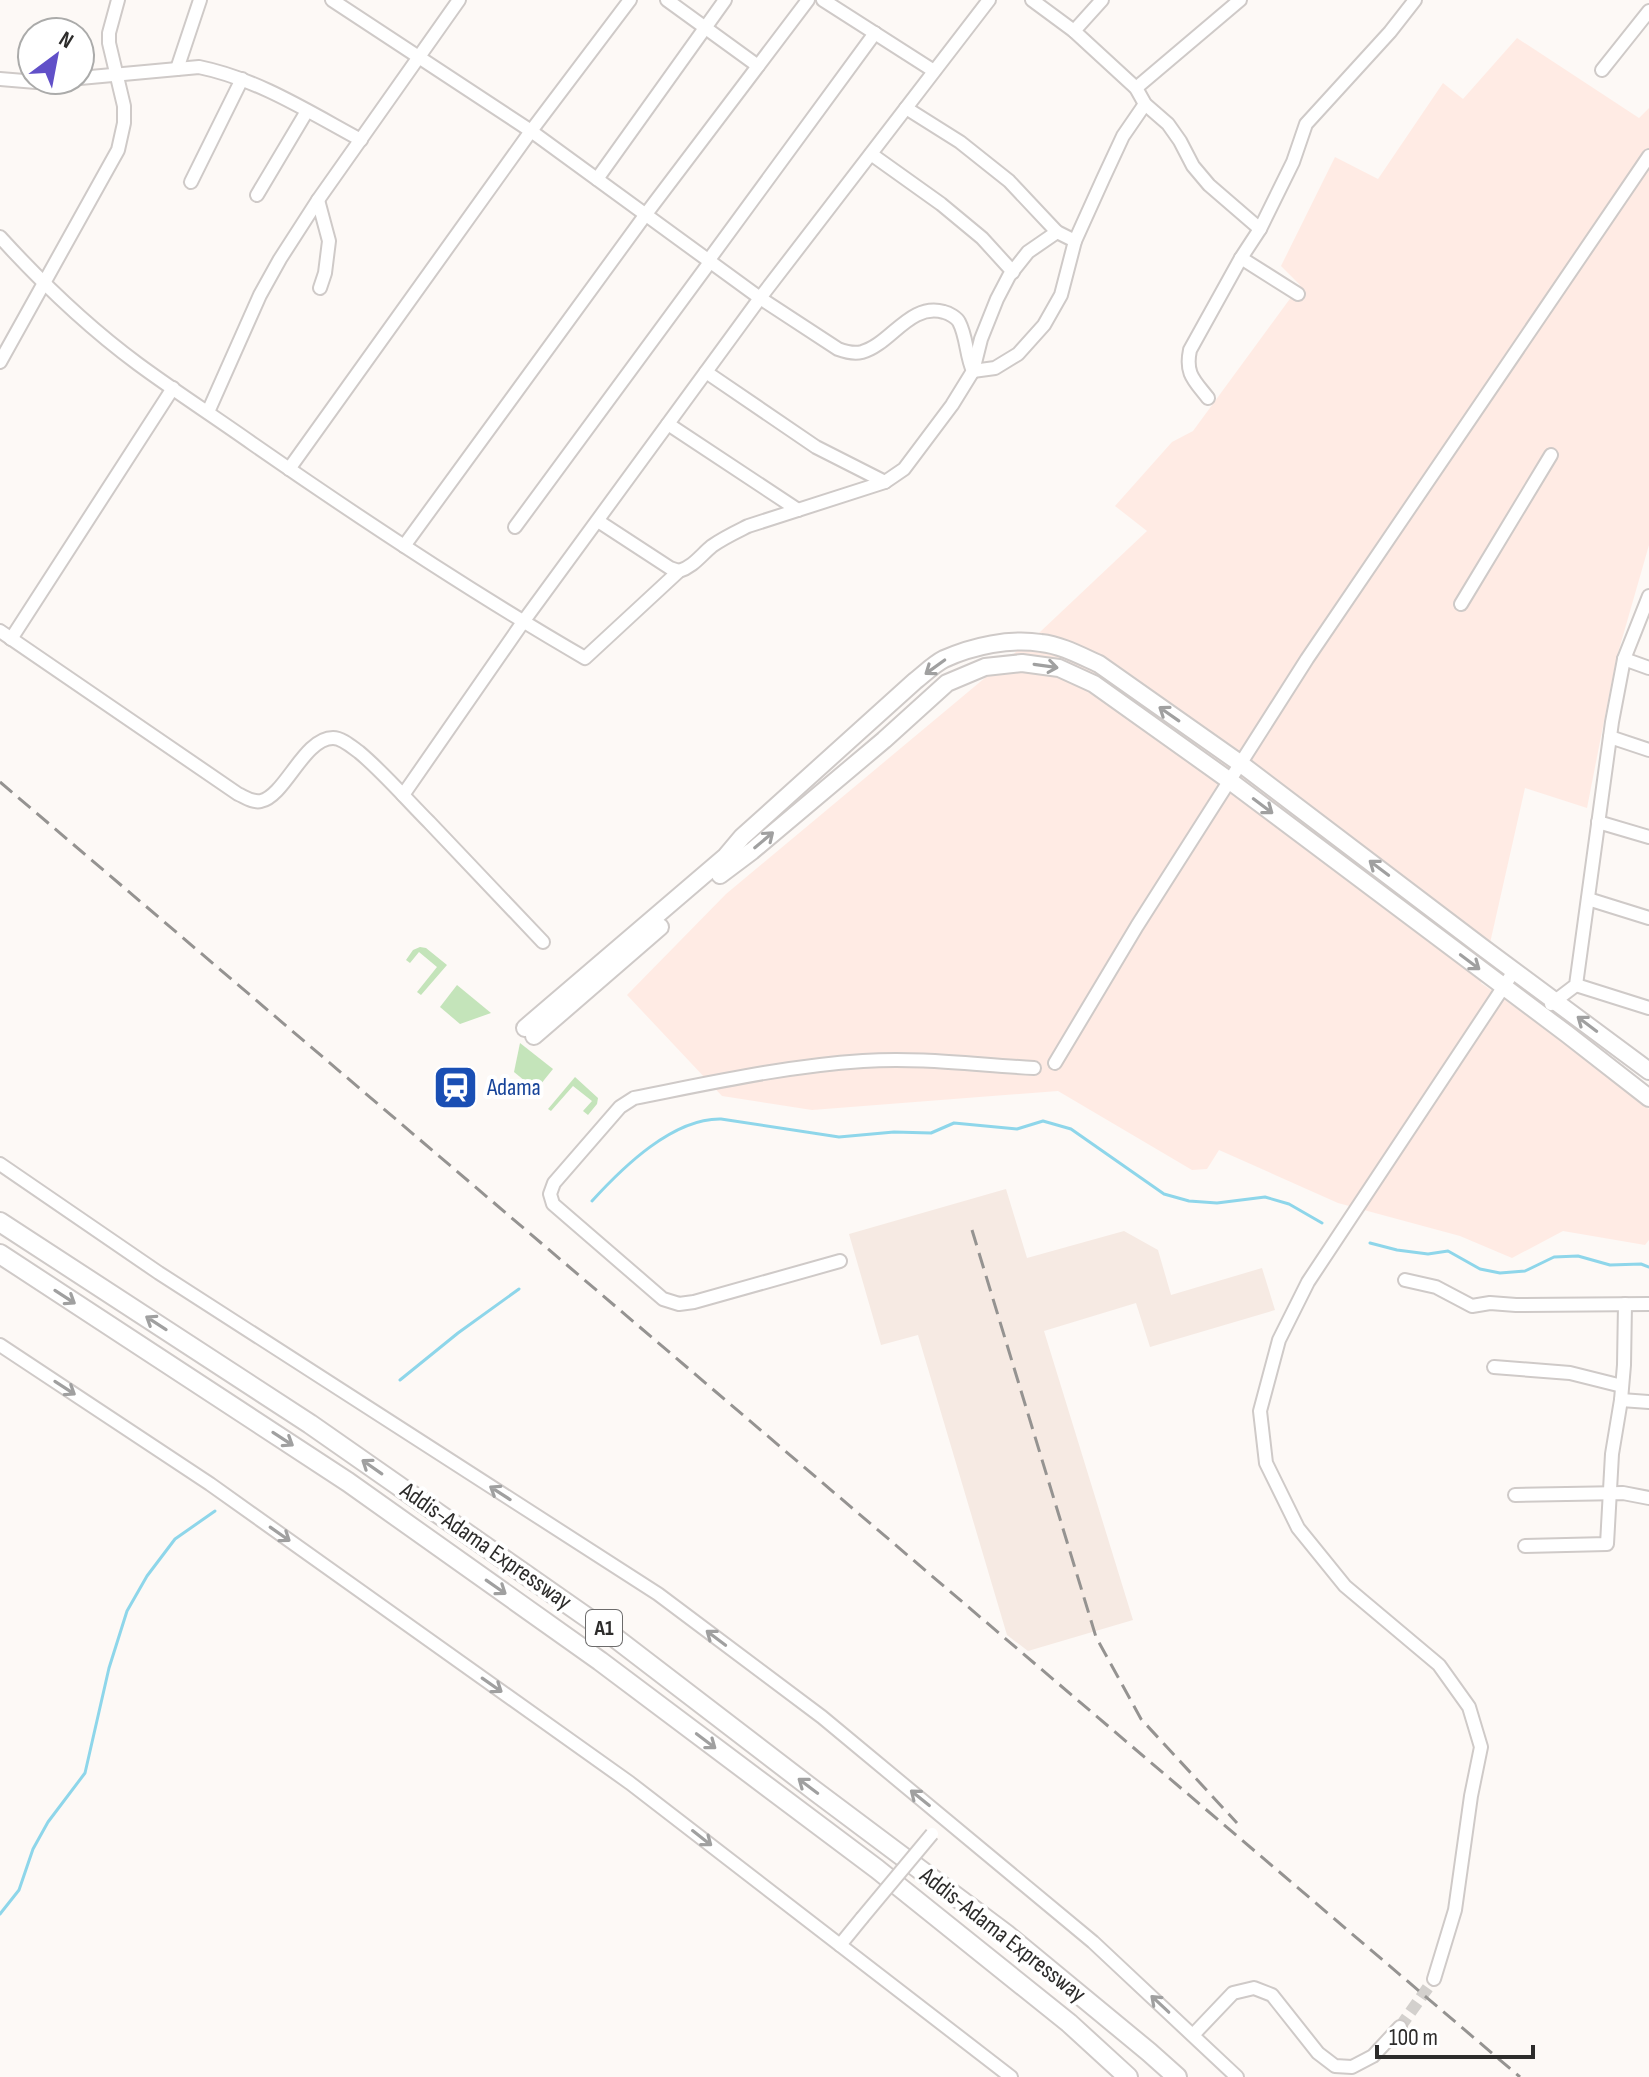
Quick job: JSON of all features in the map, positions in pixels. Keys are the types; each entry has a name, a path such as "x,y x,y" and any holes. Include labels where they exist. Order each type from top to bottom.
{"highway":[{"name":"Addis-Adama Expressway","path":"0,1222 310,1424 605,1630 1006,1934 1177,2077"},
{"name":"Addis-Adama Expressway","path":"0,1254 348,1482 600,1661 877,1869 1069,2023 1128,2077"}],"main road":[{"path":"1649,1071 1241,764 1099,664 1043,643 1013,641 981,647 942,660 915,681 530,1032 752,851 947,683 985,667 1022,663 1059,668 1094,684 1230,781 1649,1098"}],"street":[{"path":"0,362 118,150 124,106 109,33 118,0"},
{"path":"177,69 200,0"},
{"path":"332,0 531,131 760,298 838,349 860,353 878,345 903,324 930,310 947,312 959,321 967,360 973,371"},
{"path":"208,412 260,295 280,259 459,0"},
{"path":"289,469 531,131 630,0"},
{"path":"667,0 758,66"},
{"path":"597,179 725,0"},
{"path":"823,0 934,71"},
{"path":"403,795 523,622 760,298 989,0"},
{"path":"1032,0 1074,31 1136,88 1145,104 1168,124 1193,166 1209,185 1260,229"},
{"path":"1074,31 1102,0"},
{"path":"1136,88 1240,0"},
{"path":"1208,398 1189,374 1187,363 1190,350 1260,229 1293,162 1306,124 1415,0"},
{"path":"404,546 758,66 800,3"},
{"path":"1602,70 1649,11"},
{"path":"515,527 875,33"},
{"path":"96,77 199,67 231,74 262,87 361,140"},
{"path":"191,182 242,79"},
{"path":"973,371 995,368 1018,354 1044,325 1061,295 1075,241 1123,136 1145,104"},
{"path":"906,108 960,142 1009,181 1057,232 1075,241"},
{"path":"257,195 307,111"},
{"path":"871,154 982,238 1013,272"},
{"path":"1055,1063 1137,926 1324,633 1649,156"},
{"path":"318,200 329,241 320,288"},
{"path":"0,237 87,323 139,364 404,546 585,658 679,571 687,569 729,535 748,526 885,482 904,469 952,405 973,371 981,339 997,299 1013,272 1028,252 1057,232"},
{"path":"1241,258 1298,294"},
{"path":"706,372 816,447 885,482"},
{"path":"11,639 173,388"},
{"path":"668,424 798,510"},
{"path":"1461,604 1551,455"},
{"path":"598,521 679,571"},
{"path":"1543,1016 1554,1000 1576,985 1610,737 1624,659 1649,596"},
{"path":"0,631 252,801 263,801 273,794 313,747 323,740 343,740 403,795 543,942"},
{"path":"1624,659 1649,668"},
{"path":"1610,737 1649,750"},
{"path":"1598,822 1649,837"},
{"path":"1588,899 1649,918"},
{"path":"1434,1979 1455,1910 1481,1747 1469,1707 1439,1665 1345,1586 1298,1528 1266,1463 1260,1411 1279,1340 1308,1282 1514,971"},
{"path":"1576,985 1649,1008"},
{"path":"840,1261 679,1304 663,1299 553,1204 550,1194 554,1183 620,1107 634,1098 773,1071 863,1061 939,1060 1034,1068"},
{"path":"0,1164 159,1273 658,1594 822,1717 945,1818 1093,1942 1237,2077"},
{"path":"1405,1280 1436,1287 1472,1306 1490,1303 1649,1304"},
{"path":"1525,1546 1607,1544 1612,1454 1622,1393 1625,1304"},
{"path":"0,1345 210,1484 630,1783 1011,2077"},
{"path":"1494,1367 1570,1373 1649,1402"},
{"path":"1515,1495 1623,1493 1649,1498"},
{"path":"840,1945 945,1818"},
{"path":"1193,2035 1233,1993 1254,1988 1272,1995 1318,2053 1335,2066 1352,2067 1373,2056 1400,2027"}],"shaded area":[{"path":"1517,38 1639,118 1649,108 1649,545 1616,660 1587,808 1525,788 1481,983 1649,1109 1649,1240 1645,1245 1563,1231 1512,1258 1460,1236 1338,1203 1219,1150 1207,1169 1192,1170 1058,1091 812,1110 722,1096 627,995 726,894 1040,632 1147,531 1115,506 1172,442 1193,431 1300,285 1281,266 1335,157 1378,179 1443,83 1463,99"},
{"path":"1006,1189 1027,1258 1124,1231 1158,1250 1171,1295 1262,1268 1275,1310 1150,1347 1136,1303 1044,1331 1133,1620 1028,1651 1007,1635 918,1335 881,1345 849,1234"}],"green space":[{"path":"426,948 447,965 421,995 417,992 437,967 419,952 410,963 406,960 413,950"},
{"path":"457,985 491,1013 460,1024 440,1007"},
{"path":"520,1043 553,1069 536,1090 514,1072"},
{"path":"575,1077 598,1098 588,1115 583,1111 592,1101 573,1086 551,1111 548,1109"}],"waterway":[{"path":"592,1201 650,1147 685,1127 703,1121 721,1119 839,1137 894,1132 931,1133 954,1123 1017,1129 1043,1121 1071,1129 1164,1194 1189,1201 1217,1203 1265,1197 1289,1204 1322,1223"},
{"path":"1370,1243 1428,1254 1448,1251 1480,1269 1500,1273 1525,1271 1554,1257 1578,1256 1610,1265 1641,1264 1649,1267"},
{"path":"400,1380 519,1289"},
{"path":"0,1914 19,1890 33,1849 48,1822 85,1773 109,1668 127,1611 147,1576 175,1539 215,1511"}],"tunnel":[{"path":"1400,2027 1434,1979"}],"railway":[{"path":"0,782 1520,2077"},
{"path":"972,1230 1096,1637 1141,1719 1237,1823"}],"place":[{"name":"Adama","path":"456,1087"}]}
